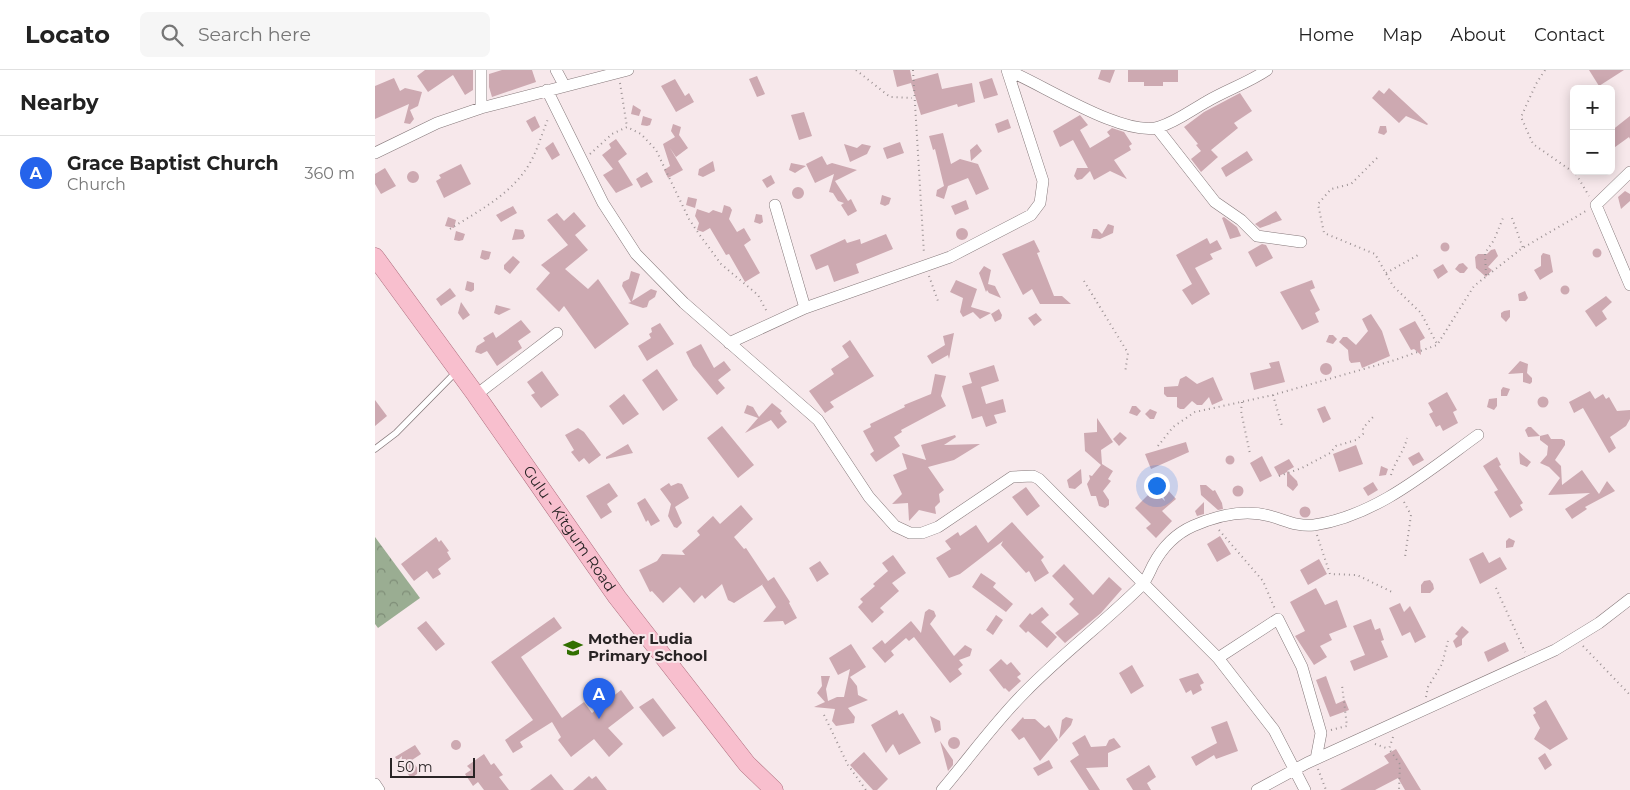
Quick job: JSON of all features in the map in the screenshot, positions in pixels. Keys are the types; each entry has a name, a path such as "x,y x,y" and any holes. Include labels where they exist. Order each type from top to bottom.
{"main road":[{"name":"Gulu - Kitgum Road","path":"375,258 476,395 617,597 747,764 774,790"}],"street":[{"path":"481,70 481,108"},
{"path":"556,70 565,85"},
{"path":"729,343 805,308 950,257 1017,224 1031,215 1040,203 1043,181 1007,70 1115,122 1141,128 1157,128 1183,117 1207,101 1267,70"},
{"path":"375,152 437,123 481,108 565,85 623,72"},
{"path":"547,90 553,107 603,203 636,254 655,275 729,343 818,420 869,497 895,526 910,533 929,530 938,527 1012,477 1033,476 1039,478 1218,658 1274,730 1296,769 1305,790"},
{"path":"1157,128 1215,202 1241,220 1257,236 1301,242"},
{"path":"1630,172 1595,205 1630,284"},
{"path":"775,205 805,308"},
{"path":"476,395 557,333"},
{"path":"942,790 1025,691 1143,583 1157,558 1174,537 1195,525 1249,513 1269,516 1299,525 1314,525 1370,507 1399,492 1477,435"},
{"path":"1257,790 1316,759 1531,663 1599,623 1630,599"},
{"path":"1218,658 1278,619 1302,667 1321,733 1316,759"},
{"path":"375,784 379,790"}],"lane":[{"path":"375,448 396,433 458,370"}],"path":[{"path":"856,70 890,97 913,98"},
{"path":"913,70 913,98 925,266 939,304"},
{"path":"1158,446 1173,427 1195,412 1273,395 1352,370 1395,360 1437,345 1473,286 1523,248 1595,205 1576,174 1533,144 1521,117 1536,84 1545,70"},
{"path":"623,72 627,127"},
{"path":"450,229 500,198 518,180 531,161 553,107"},
{"path":"581,162 612,134 627,127"},
{"path":"627,127 641,134 656,150 689,218 699,234 721,264 757,295 773,322"},
{"path":"1377,158 1351,184 1331,189 1318,204 1324,233 1375,254 1393,286 1421,313 1437,345"},
{"path":"1486,276 1485,253 1494,240 1503,218"},
{"path":"1512,218 1523,248"},
{"path":"1385,273 1420,254"},
{"path":"1084,281 1128,353 1125,373"},
{"path":"1273,395 1282,426"},
{"path":"1241,402 1241,411 1250,454"},
{"path":"1279,476 1301,468 1330,453 1336,446 1356,440 1363,434 1363,428 1373,417"},
{"path":"1391,475 1395,464 1404,452 1407,438"},
{"path":"1399,492 1411,515 1405,557"},
{"path":"1211,520 1263,582 1278,619"},
{"path":"1314,525 1330,574 1357,575 1392,592"},
{"path":"1496,588 1531,663"},
{"path":"1422,711 1428,687 1442,664 1449,637"},
{"path":"1575,637 1630,695"},
{"path":"1321,733 1347,726 1342,685"},
{"path":"824,715 848,765 866,790"},
{"path":"1398,722 1389,749 1400,764 1399,790"},
{"path":"1316,759 1326,790"}],"green space":[{"path":"375,537 420,598 378,628 375,624"}],"building":[{"path":"425,70 473,70 473,90 465,95 453,75 428,92 417,76"},
{"path":"502,70 532,70 536,82 492,97 489,87 489,74"},
{"path":"893,70 910,70 912,80 938,73 942,89 972,83 975,102 958,107 957,104 921,115 911,83 897,87"},
{"path":"1101,70 1115,70 1110,83 1098,79"},
{"path":"1128,70 1178,70 1178,82 1163,82 1163,86 1144,86 1144,82 1128,82"},
{"path":"1589,70 1624,70 1601,85 1598,85"},
{"path":"757,76 765,94 757,97 749,79"},
{"path":"394,78 400,91 405,88 422,92 418,106 410,110 414,119 410,124 404,123 409,104 375,119 375,86"},
{"path":"992,78 998,95 984,99 979,82"},
{"path":"675,79 685,96 689,93 694,102 676,112 661,86"},
{"path":"1389,88 1428,124 1406,116 1399,123 1372,98 1379,90 1384,94"},
{"path":"1240,93 1252,111 1234,123 1238,128 1211,150 1218,157 1201,172 1191,159 1201,151 1196,145 1198,144 1184,127 1204,112"},
{"path":"633,105 641,110 639,116 631,114"},
{"path":"804,112 812,136 799,140 791,115"},
{"path":"1080,115 1088,125 1080,130 1090,148 1110,136 1107,132 1112,128 1124,132 1132,144 1129,146 1131,150 1114,160 1127,179 1110,171 1094,180 1090,171 1082,179 1077,180 1074,176 1077,168 1088,168 1073,140 1060,147 1053,131"},
{"path":"535,116 540,127 532,132 526,121"},
{"path":"643,116 652,119 650,125 641,125"},
{"path":"1630,116 1630,139 1629,137 1615,147 1615,130 1615,128"},
{"path":"1008,119 1011,128 998,133 995,124"},
{"path":"673,124 681,127 679,135 688,148 676,157 670,148 683,170 668,178 664,170 670,166 663,144 675,137 671,131"},
{"path":"1380,126 1386,126 1387,132 1384,135 1378,133"},
{"path":"943,133 951,164 960,159 978,164 989,189 976,195 968,178 948,186 944,199 936,196 937,190 944,186 935,149 933,150 929,136"},
{"path":"616,139 627,154 618,161 633,185 616,193 603,175 613,169 602,155 611,148 609,144"},
{"path":"553,142 560,155 552,160 545,148"},
{"path":"900,142 904,153 887,159 883,148"},
{"path":"844,144 857,148 862,144 871,146 867,154 850,162"},
{"path":"977,144 982,151 971,161 970,150"},
{"path":"1247,151 1253,160 1226,177 1221,168"},
{"path":"822,156 827,165 832,163 857,170 835,181 848,201 851,199 857,211 848,216 841,205 844,203 838,201 833,193 829,192 834,174 815,183 806,164"},
{"path":"713,161 715,171 703,177 698,175 699,169"},
{"path":"791,163 806,166 795,173 789,170"},
{"path":"461,164 471,184 444,198 436,181 441,178 439,175"},
{"path":"385,168 396,186 381,194 375,184 375,174"},
{"path":"413,171 419,177 413,183 407,177"},
{"path":"647,172 653,182 641,188 636,179"},
{"path":"771,175 775,183 767,188 762,180"},
{"path":"798,187 804,193 798,199 792,193"},
{"path":"1625,191 1630,194 1630,201 1621,209 1618,197"},
{"path":"882,195 891,198 889,204 885,206 880,204"},
{"path":"688,197 697,199 695,208 686,205"},
{"path":"966,200 969,209 955,215 951,206"},
{"path":"724,205 732,210 729,219 737,232 744,228 751,240 744,245 760,273 745,282 729,254 726,255 710,228 703,232 697,230 699,223 695,216 697,209 709,213 713,210 722,213"},
{"path":"513,206 517,213 501,222 496,215"},
{"path":"1276,211 1282,220 1260,228 1255,224"},
{"path":"574,212 586,226 575,235 588,250 565,269 588,289 598,279 629,324 595,349 564,306 559,312 536,289 550,273 541,265 568,245 547,220 557,213 564,221"},
{"path":"756,214 762,215 763,222 760,224 754,222"},
{"path":"448,217 456,220 454,228 445,226"},
{"path":"1224,217 1237,227 1241,236 1230,239 1222,218"},
{"path":"1108,224 1114,226 1113,233 1100,239 1091,238 1093,229 1097,229 1102,234"},
{"path":"960,228 964,228 968,234 964,240 960,240 956,236 956,232"},
{"path":"515,229 523,230 525,236 523,239 512,240"},
{"path":"456,231 465,234 463,240 454,240"},
{"path":"886,234 893,249 856,264 859,273 834,282 828,265 816,270 810,255 845,239 847,243 860,239 861,244"},
{"path":"1207,238 1210,244 1217,240 1222,249 1210,254 1213,259 1195,268 1210,294 1192,305 1182,290 1192,284 1176,255"},
{"path":"1034,240 1040,252 1037,253 1054,296 1062,296 1071,304 1040,304 1032,289 1023,295 1002,254"},
{"path":"1445,242 1450,247 1445,252 1440,247"},
{"path":"1262,244 1266,245 1273,258 1256,267 1248,252"},
{"path":"1597,248 1602,253 1597,258 1592,253"},
{"path":"1495,249 1498,256 1488,267 1492,270 1486,277 1476,268 1475,257 1478,254 1487,254"},
{"path":"482,250 491,252 489,259 480,258"},
{"path":"1543,253 1550,255 1553,272 1540,280 1534,270 1541,266 1541,256"},
{"path":"513,256 520,262 510,274 504,269 504,265"},
{"path":"1463,263 1468,268 1464,273 1460,273 1455,269 1459,264"},
{"path":"1443,264 1448,272 1438,279 1433,270"},
{"path":"984,266 991,270 988,284 995,286 1001,298 989,293 987,290 986,292 979,273"},
{"path":"631,271 640,274 632,301 651,289 657,291 647,307 643,308 628,303 631,302 622,286 623,282 629,279"},
{"path":"956,280 977,289 971,307 991,313 980,319 973,312 963,317 960,312 963,298 950,292"},
{"path":"1312,280 1315,288 1310,290 1320,310 1315,313 1319,322 1302,330 1280,292"},
{"path":"467,281 474,283 474,290 471,292 465,290"},
{"path":"1565,285 1570,290 1565,295 1560,290"},
{"path":"450,288 456,296 441,306 436,299"},
{"path":"1525,291 1528,298 1525,301 1519,301 1518,294"},
{"path":"1606,296 1612,302 1602,311 1607,319 1596,327 1585,311"},
{"path":"461,302 470,315 463,320 458,313"},
{"path":"496,305 511,309 499,315 494,313"},
{"path":"999,309 1002,315 1001,319 995,322 991,314"},
{"path":"1510,310 1510,317 1506,322 1501,317 1501,313"},
{"path":"1036,313 1042,320 1034,326 1028,318"},
{"path":"1371,314 1382,331 1390,356 1362,368 1360,362 1351,363 1348,350 1339,342 1343,337 1347,337 1356,345 1368,331 1362,319"},
{"path":"521,320 531,332 518,341 522,348 497,366 487,351 481,354 475,352 477,346 485,341 483,338 493,332 496,338"},
{"path":"1415,321 1425,338 1420,341 1421,355 1414,349 1411,350 1399,329"},
{"path":"660,323 674,344 647,361 638,346 651,338 649,334 652,332 651,328"},
{"path":"954,333 949,359 948,355 932,364 927,356 945,345 943,336"},
{"path":"1329,335 1333,335 1337,339 1333,344 1326,342"},
{"path":"850,340 874,376 830,402 834,407 825,413 809,391 834,374 831,369 849,357 842,346"},
{"path":"701,344 714,368 724,361 731,370 718,380 725,388 717,395 693,366 686,352"},
{"path":"1279,361 1285,382 1254,390 1250,373 1271,368 1269,363"},
{"path":"1520,361 1528,364 1527,373 1532,378 1530,384 1523,382 1523,373 1508,374"},
{"path":"1324,363 1328,363 1332,369 1328,375 1324,375 1320,371 1320,367"},
{"path":"994,365 999,381 981,387 986,404 1003,399 1006,412 994,415 997,423 986,427 982,416 972,419 962,386 972,383 969,373"},
{"path":"657,369 678,400 663,411 642,380"},
{"path":"542,371 559,395 541,408 531,395 535,393 527,382"},
{"path":"935,374 946,376 941,396 946,406 901,430 902,432 894,437 900,446 876,462 870,454 874,451 863,431 871,427 870,424 905,407 904,405 931,394"},
{"path":"1186,376 1197,384 1213,377 1223,400 1212,405 1209,397 1202,405 1197,405 1192,401 1184,409 1180,409 1177,407 1177,397 1167,397 1164,394 1164,387 1178,386 1180,379"},
{"path":"1503,387 1510,389 1507,396 1501,396"},
{"path":"1590,391 1595,399 1603,394 1606,399 1609,397 1617,411 1630,410 1630,419 1626,426 1610,437 1616,448 1609,453 1583,408 1574,413 1569,402"},
{"path":"1447,392 1457,410 1453,412 1458,423 1443,431 1440,425 1436,427 1429,414 1433,412 1428,403"},
{"path":"624,394 639,414 623,425 609,406"},
{"path":"1541,397 1545,397 1548,402 1547,406 1541,407 1538,404 1538,400"},
{"path":"1497,398 1497,406 1494,410 1487,407 1489,399"},
{"path":"375,400 387,416 375,426"},
{"path":"772,403 782,411 780,413 787,422 778,429 771,420 745,433 758,418 744,413 747,405 753,407 759,417"},
{"path":"1132,406 1136,406 1141,411 1137,416 1129,413"},
{"path":"1325,406 1331,419 1323,423 1317,409"},
{"path":"1150,409 1157,412 1154,419 1150,419 1145,414"},
{"path":"1097,418 1113,442 1101,450 1102,464 1113,471 1108,479 1111,481 1103,491 1109,500 1109,505 1105,508 1099,506 1096,496 1091,496 1087,484 1090,479 1089,475 1092,476 1101,465 1085,451 1084,433 1097,432"},
{"path":"722,426 754,465 738,478 707,438"},
{"path":"1531,427 1540,436 1528,437 1525,430"},
{"path":"578,428 584,432 601,455 589,464 584,458 579,462 571,452 574,450 565,435"},
{"path":"1120,432 1127,438 1119,446 1113,439"},
{"path":"1548,434 1551,439 1562,439 1565,441 1565,445 1555,460 1561,466 1562,485 1582,470 1599,494 1607,481 1615,491 1585,507 1587,509 1572,519 1565,509 1590,493 1548,495 1560,478 1549,467 1540,463 1547,455 1548,446 1540,440 1540,436"},
{"path":"955,435 956,437 944,445 980,444 954,460 928,467 944,490 939,494 940,502 935,507 936,514 919,510 909,521 908,503 892,504 902,494 893,475 907,469 902,453 926,460 921,445"},
{"path":"1186,442 1189,452 1151,469 1145,454"},
{"path":"628,444 633,453 606,459 606,457"},
{"path":"1356,445 1363,464 1339,472 1333,454"},
{"path":"1419,452 1424,460 1413,466 1408,458"},
{"path":"1519,452 1531,462 1527,467 1520,464"},
{"path":"1230,455 1235,460 1230,465 1225,460"},
{"path":"1262,456 1272,476 1260,482 1250,463"},
{"path":"1497,457 1501,465 1499,466 1523,503 1520,505 1523,510 1510,518 1494,492 1498,490 1483,466"},
{"path":"1289,459 1294,467 1287,471 1297,481 1298,485 1293,491 1287,486 1287,472 1279,476 1274,467"},
{"path":"1381,466 1388,469 1386,475 1379,476"},
{"path":"1081,469 1082,483 1075,489 1069,488 1067,480"},
{"path":"1157,478 1176,499 1162,511 1172,521 1156,538 1146,528 1151,524 1135,508 1153,490 1165,501"},
{"path":"1373,482 1378,490 1368,496 1363,488"},
{"path":"609,483 618,496 607,504 612,512 601,519 586,496"},
{"path":"669,483 671,486 678,483 682,484 689,498 675,507 682,523 677,528 674,527 668,516 671,504 660,489"},
{"path":"1200,485 1206,485 1213,491 1215,490 1223,509 1218,510 1201,495"},
{"path":"1236,486 1240,486 1243,491 1242,495 1236,496 1233,493 1233,489"},
{"path":"1026,487 1040,506 1027,516 1012,497"},
{"path":"645,498 660,521 651,526 648,520 646,522 637,503"},
{"path":"1204,502 1204,514 1197,516 1195,511"},
{"path":"741,505 753,519 734,537 744,549 746,548 768,581 734,603 728,600 722,584 705,599 702,595 694,603 680,587 663,603 652,591 650,592 639,570 657,561 662,554 685,555 682,551 700,535 697,531 713,516 720,524"},
{"path":"1303,507 1307,507 1310,512 1309,516 1303,517 1300,514 1300,510"},
{"path":"1012,522 1044,557 1041,560 1049,573 1035,582 1029,571 1026,573 1001,545 1003,541 960,574 949,578 936,558 951,549 945,541 958,532 960,536 976,525 988,543"},
{"path":"1220,536 1231,554 1217,562 1207,544"},
{"path":"436,537 439,542 441,540 449,551 447,552 451,559 438,569 441,574 433,579 427,571 414,581 401,564"},
{"path":"1509,538 1515,541 1513,547 1506,548 1506,541"},
{"path":"1483,552 1489,563 1500,557 1507,569 1480,584 1469,559"},
{"path":"893,555 906,573 892,583 899,591 880,608 884,612 872,623 858,607 863,602 860,599 888,571 882,563"},
{"path":"1319,559 1327,574 1308,585 1300,570"},
{"path":"820,561 829,574 817,582 809,568"},
{"path":"1064,564 1093,595 1109,577 1122,589 1101,613 1065,643 1055,633 1079,614 1069,604 1074,599 1052,576"},
{"path":"981,573 996,583 993,587 1013,604 1006,612 972,587"},
{"path":"774,577 790,602 797,618 785,625 783,621 763,622 776,607 762,585"},
{"path":"1430,580 1434,589 1430,593 1421,593 1421,585 1424,581"},
{"path":"1316,588 1325,605 1337,600 1347,627 1329,634 1332,640 1320,646 1327,657 1314,665 1295,636 1305,631 1290,602"},
{"path":"1400,603 1404,612 1410,606 1426,637 1415,643 1410,632 1402,636 1389,608"},
{"path":"1042,607 1049,615 1041,622 1057,637 1047,648 1028,631 1026,633 1019,626 1030,613 1032,615"},
{"path":"929,609 934,611 936,616 930,624 954,656 965,645 972,649 970,656 959,660 963,665 958,669 962,674 950,683 914,637 909,641 906,638 891,651 894,655 885,663 872,648 882,640 885,644 911,621 921,633 925,612"},
{"path":"996,615 1003,620 993,635 986,630"},
{"path":"554,617 562,628 521,657 562,718 584,702 592,713 621,690 634,708 608,728 623,744 609,757 594,739 571,757 558,740 561,737 552,722 520,742 523,747 513,753 505,740 533,720 491,662"},
{"path":"1371,619 1375,630 1380,628 1384,640 1381,641 1388,657 1354,671 1350,661 1365,655 1353,626"},
{"path":"426,621 445,644 436,651 417,628"},
{"path":"1462,626 1469,632 1462,639 1462,645 1456,648 1453,641 1458,636 1455,634"},
{"path":"1505,642 1509,651 1488,662 1484,652"},
{"path":"851,644 866,667 850,677 857,686 858,695 868,700 848,708 855,717 854,723 836,726 832,721 835,709 814,707 825,702 817,693 822,686 821,676 830,676 826,689 828,701 837,697 844,697 850,669 838,675 829,658"},
{"path":"1001,659 1007,665 1011,662 1021,674 1017,677 1021,681 1009,692 1004,689 989,670"},
{"path":"1132,665 1144,686 1131,694 1119,673"},
{"path":"1198,673 1204,683 1200,685 1202,690 1193,695 1191,690 1186,693 1179,679"},
{"path":"1326,676 1336,704 1345,700 1349,710 1330,717 1316,680"},
{"path":"653,698 676,728 663,737 639,707"},
{"path":"1546,700 1568,739 1550,750 1534,739 1540,728 1533,715 1536,713 1533,708"},
{"path":"897,710 899,715 903,713 921,743 899,755 893,744 886,753 871,725"},
{"path":"930,716 940,721 941,730 935,733"},
{"path":"1023,717 1024,719 1035,719 1045,728 1049,725 1058,740 1040,761 1024,737 1019,740 1011,730"},
{"path":"1066,717 1073,719 1071,725 1059,739 1062,720"},
{"path":"1227,721 1238,751 1216,759 1214,755 1196,766 1191,757 1217,743 1211,727"},
{"path":"1085,735 1091,747 1106,746 1109,740 1114,738 1121,747 1108,753 1108,767 1086,768 1100,790 1089,790 1070,761 1079,755 1072,743"},
{"path":"952,737 956,737 960,743 956,749 952,749 948,745 948,741"},
{"path":"454,740 458,740 461,745 460,749 454,750 451,747 451,743"},
{"path":"940,741 953,760 953,765 948,771"},
{"path":"415,745 421,754 412,760 420,772 411,778 395,757"},
{"path":"1396,749 1421,790 1405,790 1398,778 1375,790 1340,790 1389,763 1384,756"},
{"path":"864,752 888,779 877,790 873,790 850,765"},
{"path":"1545,753 1552,765 1545,770 1538,758"},
{"path":"484,754 491,765 494,763 503,775 499,777 509,790 484,790 478,782 473,786 465,774 471,770 467,766"},
{"path":"1049,760 1053,768 1038,776 1033,768"},
{"path":"1149,765 1156,777 1147,783 1151,790 1133,790 1126,779"},
{"path":"551,774 564,790 530,790"},
{"path":"589,776 592,779 596,776 607,790 573,790"}],"place":[{"name":"Mother Ludia Primary School","path":"573,648"},
{"name":"Grace Baptist Church","path":"599,719"}]}
